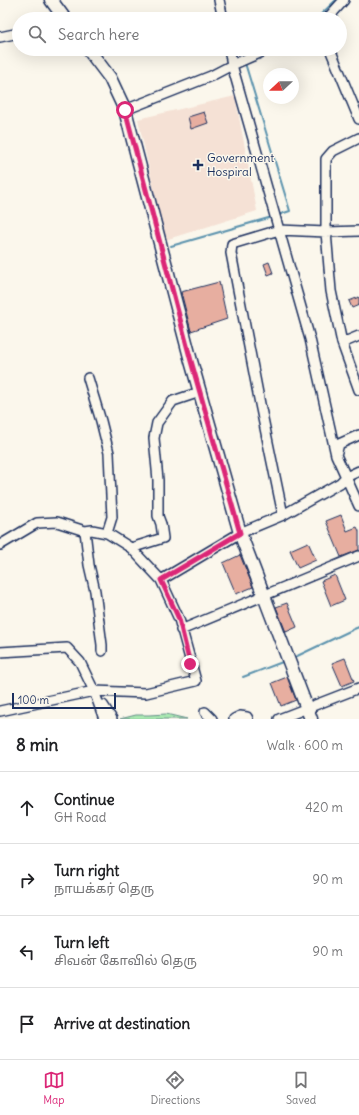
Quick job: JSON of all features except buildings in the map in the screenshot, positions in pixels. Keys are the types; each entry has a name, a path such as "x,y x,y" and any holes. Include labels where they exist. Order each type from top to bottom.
{"main road":[{"path":"51,0 60,12"},
{"path":"93,56 110,78 125,110 200,392 240,533 309,714"}],"street":[{"path":"219,0 222,12"},
{"path":"333,12 344,0"},
{"path":"0,38 12,35"},
{"path":"230,56 310,339 336,455 359,506"},
{"path":"125,110 211,76 253,56"},
{"path":"333,56 359,119"},
{"path":"359,138 333,151 326,159 326,232 331,291 342,343 359,390"},
{"path":"283,515 231,253 232,244 279,230 326,232 359,231"},
{"path":"342,343 359,336"},
{"path":"88,378 109,453 112,517 107,533"},
{"path":"131,548 162,538 161,524 158,516 158,480 154,438 157,423 173,401 200,392"},
{"path":"336,455 339,444 359,435"},
{"path":"161,580 240,533 283,515 340,483 346,476 359,471"},
{"path":"0,545 36,523 57,522 85,531 92,530 107,533 131,548 161,580 179,619 196,681 146,693 94,691 0,712"},
{"path":"85,531 89,565 95,591 102,652"},
{"path":"181,630 359,556"},
{"path":"0,652 67,648 80,662 94,691 104,719"},
{"path":"279,719 309,714 359,688"},
{"path":"94,691 112,719"},
{"path":"205,712 212,719"},
{"path":"234,719 240,716 247,717 248,719"}],"shaded area":[{"name":"Government Hospiral","path":"235,96 257,211 165,240 138,119"}],"green space":[{"path":"166,714 187,719 120,719 136,715"}],"waterway":[{"path":"323,12 336,0"},
{"path":"245,63 290,211 278,215"},
{"path":"171,246 272,217"},
{"path":"293,658 359,627"},
{"path":"243,677 285,661"}],"place":[{"name":"Government Hospiral","path":"198,165"}],"route":[{"path":"125,110 191,361 240,533 161,580 179,619 190,664"}]}
